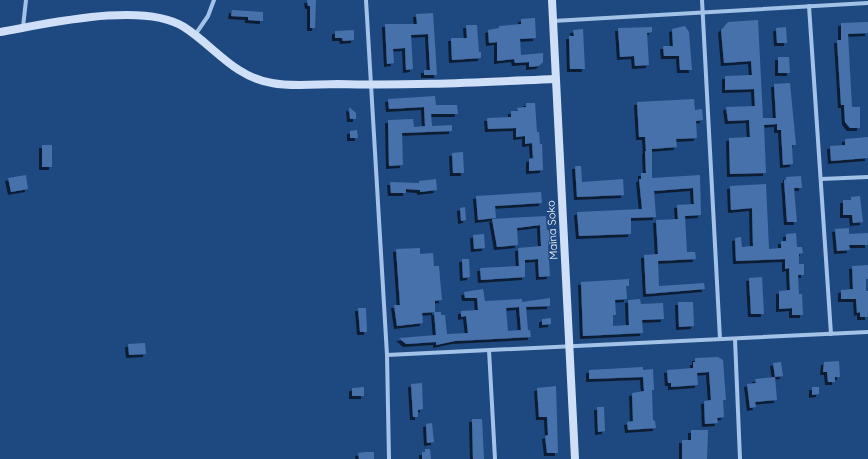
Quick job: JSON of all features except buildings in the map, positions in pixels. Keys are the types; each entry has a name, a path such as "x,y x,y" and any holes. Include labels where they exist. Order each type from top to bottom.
{"street":[{"path":"23,28 26,0"},
{"path":"195,35 208,16 214,0"},
{"path":"366,0 368,46 373,85 386,355 388,459"},
{"name":"Maina Soko","path":"552,0 575,459"},
{"path":"702,0 720,339"},
{"path":"553,21 868,3"},
{"path":"809,6 831,334"},
{"path":"0,32 92,17 146,16 173,21 195,35 230,66 249,77 272,83 373,85 555,79"},
{"path":"821,179 868,177"},
{"path":"386,355 868,332"},
{"path":"735,339 740,459"},
{"path":"489,350 495,459"}]}
